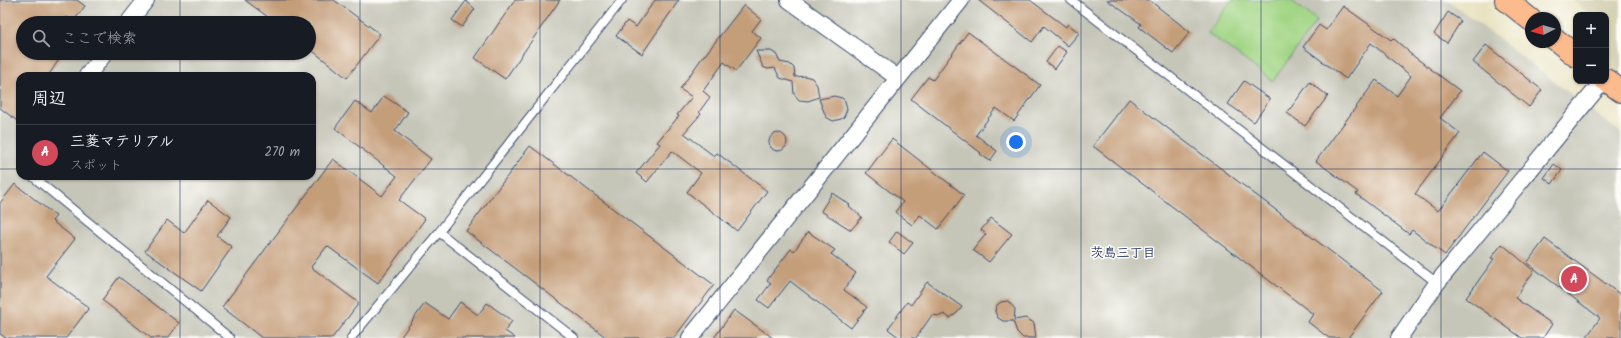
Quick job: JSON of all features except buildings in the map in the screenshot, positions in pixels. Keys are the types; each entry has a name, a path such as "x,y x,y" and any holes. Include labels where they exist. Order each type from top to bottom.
{"main road":[{"path":"1506,0 1525,15"},
{"path":"1561,44 1573,54"},
{"path":"1609,82 1621,91"}],"street":[{"path":"133,16 146,0"},
{"path":"789,0 898,78"},
{"path":"690,338 961,0"},
{"path":"90,72 100,60"},
{"path":"1398,338 1436,283 1601,84"}],"lane":[{"path":"351,338 439,232 622,0"},
{"path":"1071,0 1436,283"},
{"path":"37,180 230,338"},
{"path":"439,232 574,338"}],"shaded area":[{"path":"0,0 1448,0 1621,133 1621,338 0,338"},
{"path":"1573,0 1621,0 1621,76 1609,66 1609,12 1587,12"}],"green space":[{"path":"1232,0 1290,0 1317,20 1273,81 1208,33"}],"place":[{"name":"三菱マテリアル","path":"1574,279"}],"district":[{"name":"茨島三丁目","path":"1123,252"}]}
